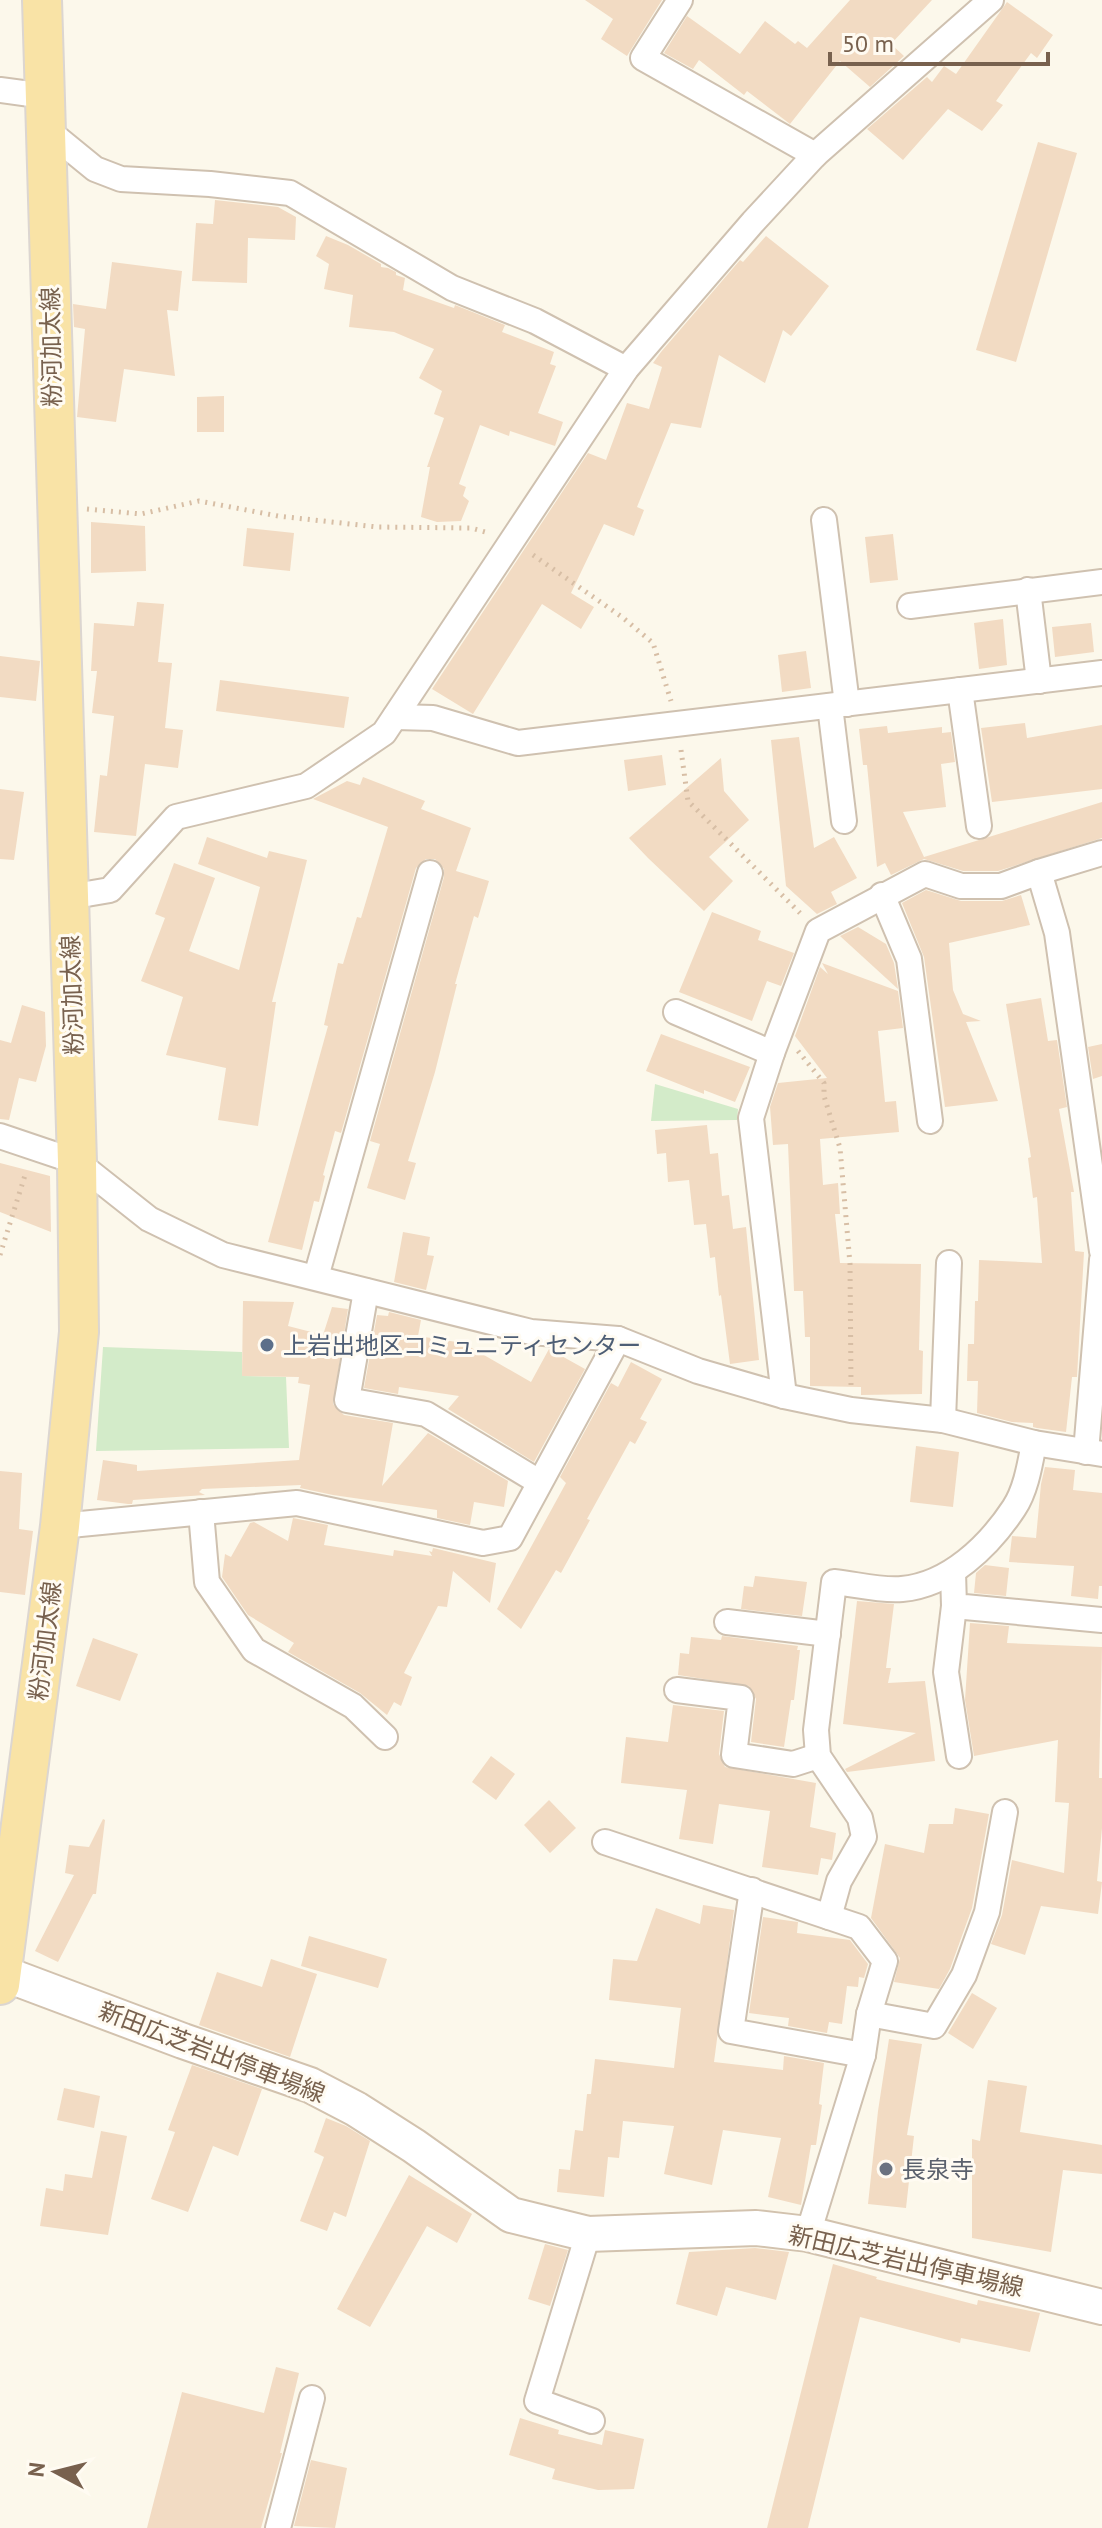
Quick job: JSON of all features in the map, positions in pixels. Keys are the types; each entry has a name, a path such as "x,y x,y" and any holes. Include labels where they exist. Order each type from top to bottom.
{"main road":[{"name":"粉河加太線","path":"1,1977 60,1526 79,1332 77,1162 42,0"},
{"name":"新田広芝岩出停車場線","path":"1,1977 310,2085 356,2109 414,2146 511,2215 588,2234 756,2228 808,2234 1102,2307"}],"street":[{"path":"680,0 643,58 815,155"},
{"path":"69,897 110,890 176,817 306,786 384,733 626,369 815,155 991,0"},
{"path":"0,90 45,113 95,169 121,179 290,193 452,288 535,321 626,369"},
{"path":"824,520 844,821"},
{"path":"910,606 1102,582"},
{"path":"1028,590 1039,681"},
{"path":"395,717 433,718 518,743 1102,673"},
{"path":"960,690 979,826"},
{"path":"784,1396 751,1118 776,1041 818,931 925,874 961,886 1001,886 1102,853"},
{"path":"1039,872 1057,933 1102,1251"},
{"path":"316,1277 430,873"},
{"path":"882,895 909,959 930,1121"},
{"path":"676,1012 776,1041"},
{"path":"0,1136 77,1162 149,1219 223,1255 531,1332 618,1339 698,1371 784,1396 851,1410 943,1420 1034,1443 1094,1453 1102,1260"},
{"path":"943,1420 949,1263"},
{"path":"366,1291 347,1400 426,1414 539,1482"},
{"path":"60,1526 297,1503 483,1543 510,1538 618,1339"},
{"path":"829,1917 839,1881 864,1837 860,1818 818,1756 816,1730 834,1582 900,1589 931,1583 953,1572 985,1542 1015,1506 1030,1468 1034,1443"},
{"path":"201,1512 207,1582 254,1650 353,1706 385,1737"},
{"path":"953,1572 954,1606 946,1672 959,1756"},
{"path":"954,1606 1102,1620"},
{"path":"727,1622 828,1634"},
{"path":"677,1690 741,1698 734,1755 793,1764 818,1756"},
{"path":"869,2014 934,2026 964,1975 987,1912 1005,1812"},
{"path":"605,1842 859,1927 885,1961 869,2014 863,2055 808,2234"},
{"path":"752,1890 731,2031 863,2055"},
{"path":"588,2234 537,2401 592,2421"},
{"path":"278,2528 312,2398"}],"path":[{"path":"55,506 141,514 199,501 278,516 377,527 471,528 512,540 622,617 653,643 678,724 688,801 818,931"},
{"path":"776,1041 824,1083 824,1096 840,1148 850,1264 851,1410"},
{"path":"0,1255 34,1148"}],"green space":[{"path":"655,1084 738,1109 737,1120 651,1121"},
{"path":"103,1347 242,1352 242,1376 286,1377 289,1448 96,1451"}],"building":[{"path":"585,0 662,0 627,56 601,39 613,19"},
{"path":"850,0 932,0 891,44 904,56 870,87 840,61 790,124 747,91 744,95 699,60 693,69 664,53 687,16 740,54 765,21 795,44 798,41 807,48"},
{"path":"1007,2 1053,35 1037,58 1031,53 996,101 1003,105 982,131 948,109 903,160 867,129 927,77 932,82 944,66 956,74"},
{"path":"1038,142 1077,153 1016,362 976,350"},
{"path":"215,200 278,207 296,217 295,240 248,238 247,283 192,281 196,223 213,224"},
{"path":"326,236 405,278 403,290 454,308 455,305 505,325 502,332 554,352 550,364 556,366 538,413 563,422 555,446 510,431 509,436 480,425 459,484 466,487 463,496 469,501 461,521 437,522 421,517 430,467 427,467 444,418 434,414 442,391 419,378 434,349 394,332 349,327 353,295 324,289 329,264 316,256"},
{"path":"766,236 829,286 791,336 783,330 765,383 719,355 701,428 671,423 637,507 644,510 634,536 604,524 571,593 594,607 581,629 542,604 473,714 432,689 588,453 606,460 627,403 649,409 662,367 653,363 661,352 740,260 743,262"},
{"path":"112,262 182,271 178,311 167,310 175,376 124,369 116,422 77,417 85,329 74,327 73,304 106,309"},
{"path":"224,396 224,432 197,432 197,397"},
{"path":"91,522 145,526 146,571 91,573"},
{"path":"247,528 294,533 290,571 243,566"},
{"path":"893,534 898,580 870,583 865,537"},
{"path":"137,602 164,604 158,662 172,663 165,728 183,730 178,768 145,764 136,836 94,832 100,775 107,776 114,716 92,713 97,671 91,671 94,623 134,626"},
{"path":"1003,619 1007,665 979,669 974,623"},
{"path":"1091,623 1094,652 1055,657 1052,627"},
{"path":"806,651 811,688 782,692 778,655"},
{"path":"0,656 40,661 36,701 0,697"},
{"path":"220,680 349,697 344,728 216,711"},
{"path":"1025,723 1027,738 1102,725 1102,789 992,802 981,728"},
{"path":"887,726 888,733 942,727 942,733 951,732 955,762 941,764 946,807 903,812 924,857 1102,802 1102,838 998,871 963,871 924,859 891,875 885,863 877,867 867,765 863,765 859,729"},
{"path":"799,737 814,848 834,837 857,878 831,892 837,904 817,914 786,886 771,740"},
{"path":"662,755 666,785 628,791 624,760"},
{"path":"721,758 724,791 749,820 709,857 733,881 704,911 629,838"},
{"path":"363,777 425,801 421,809 471,828 456,871 489,881 478,918 474,916 435,1072 408,1161 416,1163 405,1200 367,1188 380,1144 370,1141 444,877 444,869 435,859 426,859 416,868 341,1133 335,1131 319,1202 314,1201 302,1250 268,1242 328,1026 324,1025 338,963 343,964 357,917 361,918 388,827 313,799 347,781 360,785"},
{"path":"0,789 24,792 14,860 0,859"},
{"path":"207,837 267,858 269,851 307,860 272,1002 276,1002 258,1126 218,1120 226,1068 166,1055 183,997 141,981 165,918 155,914 174,863 215,878 189,951 239,970 260,887 198,864"},
{"path":"926,890 961,901 1002,901 1021,895 1030,925 949,943 953,990 963,1014 981,1021 966,1022 998,1101 945,1107 924,957 902,903"},
{"path":"712,912 761,931 758,940 794,953 781,986 767,981 752,1021 679,992"},
{"path":"858,927 886,944 894,963 898,989 840,936"},
{"path":"822,963 898,991 903,1028 878,1031 885,1102 896,1101 899,1132 820,1139 823,1185 838,1183 840,1214 835,1214 840,1263 921,1264 919,1350 923,1351 922,1394 861,1395 861,1387 810,1386 810,1337 805,1337 803,1291 794,1291 788,1144 773,1145 770,1107 778,1083 827,1078 795,1036 820,967 828,974"},
{"path":"1041,998 1048,1041 1057,1040 1067,1107 1059,1109 1074,1192 1071,1192 1075,1251 1084,1252 1077,1377 1072,1377 1066,1432 977,1413 978,1381 967,1381 968,1344 974,1344 979,1260 1042,1263 1037,1197 1033,1198 1028,1158 1031,1157 1006,1004"},
{"path":"22,1005 45,1012 46,1046 36,1082 19,1078 9,1120 0,1119 0,1040 11,1043"},
{"path":"661,1034 750,1067 735,1102 704,1090 704,1094 646,1071"},
{"path":"1102,1044 1102,1076 1093,1079 1088,1047"},
{"path":"707,1125 710,1154 718,1153 722,1196 729,1195 733,1229 746,1227 759,1360 730,1364 715,1257 710,1258 706,1224 694,1225 689,1180 668,1182 666,1153 657,1154 655,1130"},
{"path":"0,1163 50,1176 51,1232 0,1212"},
{"path":"403,1232 430,1237 427,1255 434,1256 426,1290 394,1282"},
{"path":"243,1301 294,1302 288,1326 323,1335 332,1307 348,1309 333,1404 344,1415 393,1423 382,1486 428,1433 508,1481 504,1507 474,1502 470,1525 437,1518 437,1510 333,1495 300,1488 301,1485 202,1489 199,1492 205,1495 133,1500 132,1504 97,1500 103,1460 137,1465 137,1471 299,1460 310,1385 298,1383 299,1377 242,1376"},
{"path":"389,1312 421,1320 418,1336 463,1343 531,1382 549,1349 585,1369 534,1462 448,1409 459,1396 399,1387 398,1394 364,1388 377,1315 388,1316"},
{"path":"631,1362 662,1379 640,1419 647,1422 635,1444 630,1441 561,1573 556,1570 521,1629 497,1609 566,1483 560,1477 611,1383 618,1387"},
{"path":"916,1446 959,1452 953,1507 910,1502"},
{"path":"1045,1467 1075,1470 1073,1490 1102,1493 1102,1586 1099,1586 1098,1599 1071,1596 1074,1566 1009,1562 1012,1536 1036,1538"},
{"path":"0,1471 22,1473 19,1529 33,1531 25,1595 0,1592"},
{"path":"293,1518 328,1525 324,1545 393,1556 394,1550 432,1556 429,1551 432,1552 433,1548 496,1563 490,1603 453,1571 447,1607 438,1606 404,1673 412,1677 401,1706 394,1702 387,1715 360,1693 288,1652 294,1643 248,1615 222,1577 225,1554 231,1557 250,1523 254,1522 288,1541"},
{"path":"985,1565 1009,1568 1006,1596 974,1593 976,1573"},
{"path":"755,1576 807,1582 802,1616 741,1609 744,1586 753,1587"},
{"path":"857,1601 894,1604 886,1668 891,1668 888,1683 925,1681 935,1761 847,1772 845,1769 916,1733 843,1724"},
{"path":"970,1623 1009,1626 1007,1643 1102,1647 1099,1778 1102,1778 1102,1828 1097,1881 1102,1882 1098,1914 1041,1906 1025,1955 991,1944 1002,1915 1012,1860 1064,1873 1069,1803 1055,1802 1058,1740 974,1756 965,1700"},
{"path":"722,1636 798,1646 794,1700 791,1700 784,1747 751,1742 756,1699 749,1686 678,1675 680,1653 689,1654 691,1637 721,1640"},
{"path":"93,1638 138,1654 120,1701 76,1686"},
{"path":"673,1705 724,1711 719,1754 725,1767 816,1783 810,1827 836,1833 832,1860 821,1858 818,1875 762,1867 770,1811 719,1804 713,1844 679,1839 687,1790 621,1783 626,1737 668,1742"},
{"path":"491,1756 515,1774 496,1800 472,1782"},
{"path":"549,1800 576,1828 550,1853 524,1825"},
{"path":"955,1808 989,1814 972,1908 950,1969 939,1989 894,1982 900,1958 871,1918 885,1844 924,1853 929,1824 953,1824"},
{"path":"103,1819 96,1894 93,1894 58,1962 35,1951 74,1875 65,1873 69,1845 89,1847"},
{"path":"703,1905 734,1910 714,2062 783,2070 784,2056 824,2063 816,2145 811,2145 801,2205 768,2197 781,2138 723,2130 712,2185 664,2174 674,2126 623,2121 619,2158 608,2157 604,2197 557,2192 559,2169 570,2170 575,2130 583,2131 595,2059 674,2068 681,2008 609,2000 613,1959 637,1961 656,1908 700,1924"},
{"path":"763,1917 798,1922 797,1933 850,1940 868,1964 864,1978 859,1977 858,1987 847,1986 842,2024 829,2022 827,2033 788,2026 789,2018 749,2013"},
{"path":"309,1936 387,1959 378,1988 301,1966"},
{"path":"271,1959 317,1974 290,2057 199,2025 217,1972 262,1987"},
{"path":"972,1993 997,2008 973,2049 948,2033"},
{"path":"889,2039 922,2044 907,2135 914,2136 906,2208 868,2204"},
{"path":"192,2065 262,2089 238,2156 213,2146 188,2212 151,2199 175,2132 168,2130"},
{"path":"988,2080 1027,2086 1020,2132 1102,2145 1102,2174 1063,2170 1051,2252 972,2238 972,2139 980,2141"},
{"path":"64,2088 100,2096 94,2128 57,2120"},
{"path":"326,2118 370,2141 346,2217 334,2212 327,2231 300,2221 324,2157 314,2152"},
{"path":"101,2131 127,2136 108,2235 40,2226 46,2188 63,2191 65,2174 92,2178"},
{"path":"409,2175 472,2214 457,2243 427,2226 370,2327 337,2309"},
{"path":"545,2244 568,2250 550,2306 528,2299"},
{"path":"755,2248 789,2252 776,2300 726,2287 717,2316 676,2304 689,2252"},
{"path":"833,2264 876,2279 977,2305 978,2300 1040,2313 1030,2352 961,2338 960,2343 860,2317 808,2528 767,2528"},
{"path":"276,2367 299,2373 282,2453 261,2528 147,2528 182,2392 264,2413"},
{"path":"520,2418 559,2430 558,2434 602,2445 605,2430 644,2439 634,2489 598,2490 552,2479 555,2469 509,2455"},
{"path":"311,2460 347,2468 335,2528 294,2526"}],"place":[{"name":"上岩出地区コミュニティセンター","path":"267,1345"},
{"name":"長泉寺","path":"886,2169"}]}
